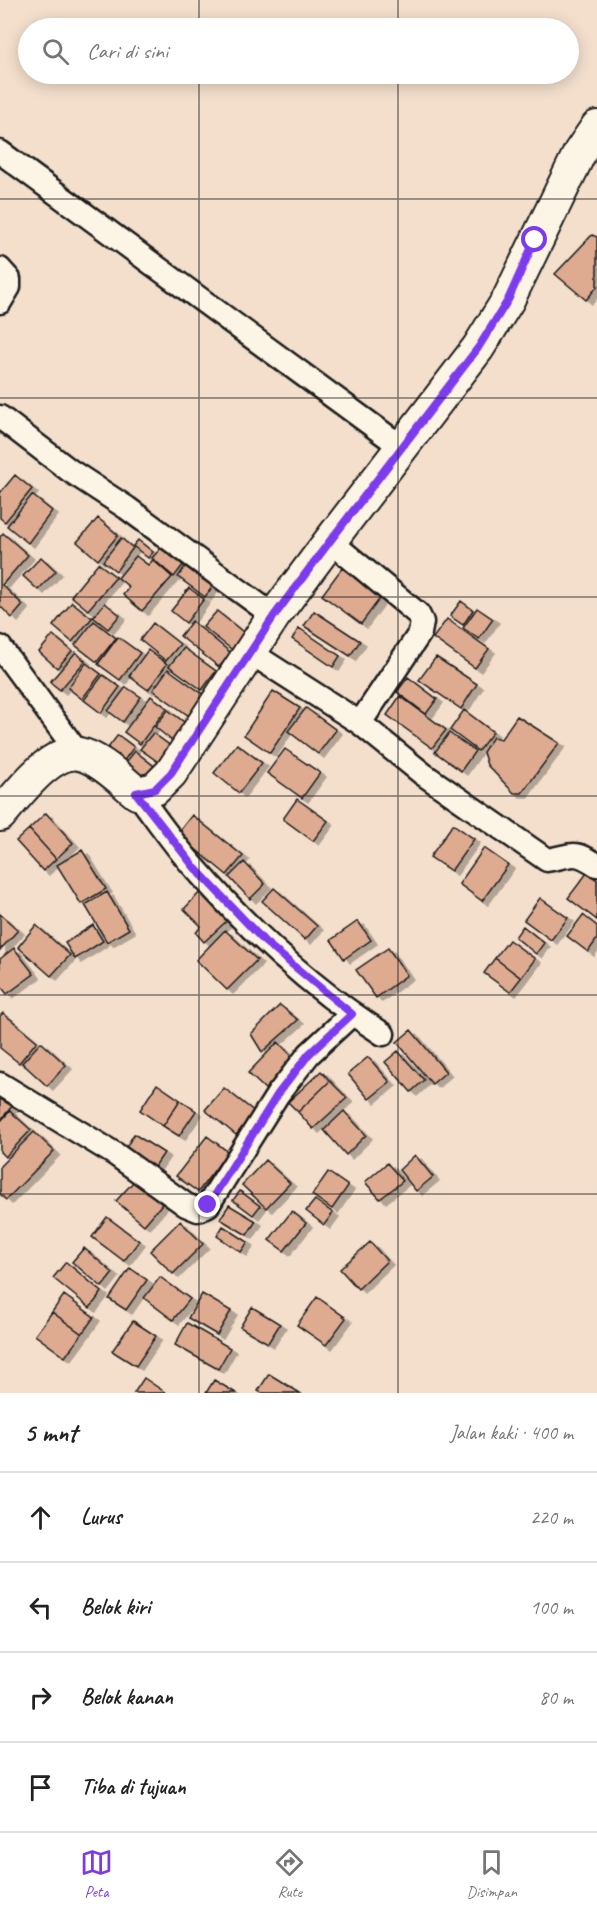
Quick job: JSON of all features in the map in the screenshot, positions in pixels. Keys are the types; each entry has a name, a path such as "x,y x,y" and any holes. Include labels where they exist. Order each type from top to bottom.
{"street":[{"path":"136,793 155,789 171,773 274,616 478,348 508,300 591,148"},
{"path":"0,152 403,448"},
{"path":"0,269 9,279 9,287 0,302"},
{"path":"0,417 69,470 127,508 274,616"},
{"path":"330,541 418,614 422,622 420,633 360,723"},
{"path":"0,647 78,753 99,762 136,793 195,868 265,942 352,1014 383,1034"},
{"path":"251,653 360,723 423,774 547,860 573,853 584,856 597,865"},
{"path":"0,815 36,774 59,756 78,753"},
{"path":"0,1084 115,1154 186,1205 198,1210 208,1205 264,1114 309,1054 352,1014"}],"building":[{"path":"592,235 597,237 597,287 586,300 555,274"},
{"path":"15,475 32,489 5,522 0,518 0,493"},
{"path":"32,495 52,511 28,543 7,526"},
{"path":"98,518 118,535 98,560 77,542"},
{"path":"3,533 28,555 2,585 23,605 12,618 0,606 0,537"},
{"path":"121,538 133,548 116,571 103,561"},
{"path":"138,540 153,552 148,558 133,546"},
{"path":"162,547 183,565 174,577 152,558"},
{"path":"136,556 148,565 153,560 172,577 142,611 123,595 129,587 118,578"},
{"path":"41,557 56,571 38,590 23,576"},
{"path":"98,563 116,577 88,610 71,596"},
{"path":"186,565 213,586 205,597 178,577"},
{"path":"342,568 381,597 361,624 322,595"},
{"path":"189,588 204,599 186,623 171,611"},
{"path":"461,601 473,610 463,625 450,616"},
{"path":"72,602 92,618 72,642 53,626"},
{"path":"105,603 120,615 108,629 93,617"},
{"path":"477,608 493,619 479,639 463,628"},
{"path":"217,611 248,636 235,652 203,627"},
{"path":"314,611 360,641 350,656 304,626"},
{"path":"447,619 489,649 475,668 433,638"},
{"path":"94,621 116,638 97,662 75,645"},
{"path":"192,621 231,653 219,667 180,636"},
{"path":"153,623 180,644 166,661 140,640"},
{"path":"299,628 340,656 333,667 292,639"},
{"path":"53,635 72,651 57,668 39,652"},
{"path":"118,637 140,653 120,680 98,664"},
{"path":"184,648 216,671 202,690 169,666"},
{"path":"148,650 167,664 148,690 129,676"},
{"path":"76,652 85,661 60,690 50,682"},
{"path":"436,657 477,684 461,709 419,680"},
{"path":"86,663 101,674 82,699 68,688"},
{"path":"168,669 211,700 196,721 153,690"},
{"path":"103,675 120,687 101,713 84,700"},
{"path":"408,677 437,699 426,714 397,692"},
{"path":"126,687 141,697 123,722 108,711"},
{"path":"273,691 300,708 270,753 244,735"},
{"path":"151,696 167,708 140,744 124,732"},
{"path":"400,696 446,730 432,748 387,715"},
{"path":"306,708 336,730 318,754 288,731"},
{"path":"168,710 196,731 182,749 155,727"},
{"path":"464,710 493,732 478,751 450,730"},
{"path":"517,716 559,743 522,793 514,793 487,765 483,752 493,737 501,739"},
{"path":"153,733 176,750 164,766 140,749"},
{"path":"449,733 475,751 461,771 435,752"},
{"path":"118,735 134,747 117,770 100,758"},
{"path":"237,744 262,763 239,793 214,773"},
{"path":"285,749 320,773 302,798 267,773"},
{"path":"135,751 154,766 139,786 120,770"},
{"path":"297,799 328,821 313,841 283,819"},
{"path":"46,813 73,843 56,859 29,829"},
{"path":"192,815 243,856 227,875 177,834"},
{"path":"453,824 474,839 451,871 430,857"},
{"path":"29,829 56,859 43,871 16,841"},
{"path":"484,848 508,865 482,901 459,884"},
{"path":"82,850 106,889 81,904 57,865"},
{"path":"244,862 265,884 250,899 229,877"},
{"path":"587,873 597,880 597,920 568,898"},
{"path":"205,887 232,916 204,942 196,933 201,926 184,909"},
{"path":"274,888 317,926 305,940 262,901"},
{"path":"107,892 129,929 107,942 85,905"},
{"path":"540,898 568,918 551,940 524,920"},
{"path":"0,914 18,930 0,950"},
{"path":"583,915 597,926 597,939 588,952 567,936"},
{"path":"358,921 371,940 344,959 331,940"},
{"path":"36,925 70,955 51,976 18,947"},
{"path":"93,925 103,941 75,959 65,943"},
{"path":"523,926 544,943 536,954 515,937"},
{"path":"225,930 257,960 227,990 196,960"},
{"path":"509,940 535,959 521,978 495,958"},
{"path":"14,948 34,974 7,994 0,985 0,959"},
{"path":"388,948 407,975 376,998 356,970"},
{"path":"495,958 521,978 510,992 484,973"},
{"path":"280,1005 298,1020 262,1052 251,1034"},
{"path":"3,1013 37,1041 19,1063 0,1048 0,1016"},
{"path":"411,1030 446,1072 432,1084 397,1042"},
{"path":"41,1042 66,1065 47,1086 22,1063"},
{"path":"278,1042 295,1059 265,1089 248,1073"},
{"path":"398,1051 424,1080 411,1092 385,1062"},
{"path":"368,1057 390,1082 369,1099 348,1074"},
{"path":"321,1071 330,1081 298,1112 288,1102"},
{"path":"330,1081 347,1098 313,1129 298,1112"},
{"path":"157,1084 180,1100 163,1126 140,1110"},
{"path":"224,1088 255,1112 236,1135 205,1110"},
{"path":"0,1096 12,1106 0,1121"},
{"path":"180,1100 196,1111 179,1136 163,1126"},
{"path":"10,1111 31,1130 5,1157 0,1152 0,1122"},
{"path":"344,1111 366,1135 346,1155 324,1130"},
{"path":"34,1132 54,1151 6,1200 0,1194 0,1166"},
{"path":"134,1134 164,1153 151,1172 122,1154"},
{"path":"207,1136 228,1152 198,1192 176,1176"},
{"path":"415,1155 433,1177 416,1191 399,1170"},
{"path":"265,1160 290,1183 266,1208 242,1185"},
{"path":"387,1163 403,1181 380,1199 365,1182"},
{"path":"328,1172 348,1186 332,1209 312,1195"},
{"path":"135,1180 162,1204 144,1225 116,1201"},
{"path":"240,1191 260,1206 253,1215 233,1200"},
{"path":"315,1200 333,1213 324,1225 306,1211"},
{"path":"229,1205 256,1221 247,1235 220,1219"},
{"path":"292,1211 306,1223 284,1251 269,1240"},
{"path":"107,1217 139,1241 124,1261 92,1237"},
{"path":"180,1221 203,1244 173,1274 150,1251"},
{"path":"223,1226 248,1242 241,1252 217,1236"},
{"path":"370,1242 387,1261 358,1289 340,1269"},
{"path":"84,1248 113,1273 102,1287 72,1262"},
{"path":"66,1262 102,1292 90,1308 53,1278"},
{"path":"130,1268 147,1280 126,1310 109,1299"},
{"path":"160,1277 190,1299 173,1320 144,1298"},
{"path":"202,1294 231,1311 217,1335 188,1318"},
{"path":"64,1295 94,1317 82,1334 52,1312"},
{"path":"317,1297 346,1318 326,1345 297,1325"},
{"path":"252,1307 280,1324 268,1343 240,1327"},
{"path":"52,1312 82,1334 65,1357 35,1335"},
{"path":"133,1321 156,1336 136,1366 112,1351"},
{"path":"187,1323 230,1348 218,1369 175,1345"},
{"path":"269,1374 300,1393 262,1393 258,1391"},
{"path":"144,1378 166,1393 134,1393"},
{"path":"214,1380 236,1393 206,1393"}],"route":[{"path":"208,1205 278,1094 309,1054 352,1014 265,942 195,868 136,793 155,789 171,773 274,616 478,348 508,300 535,240"}]}
